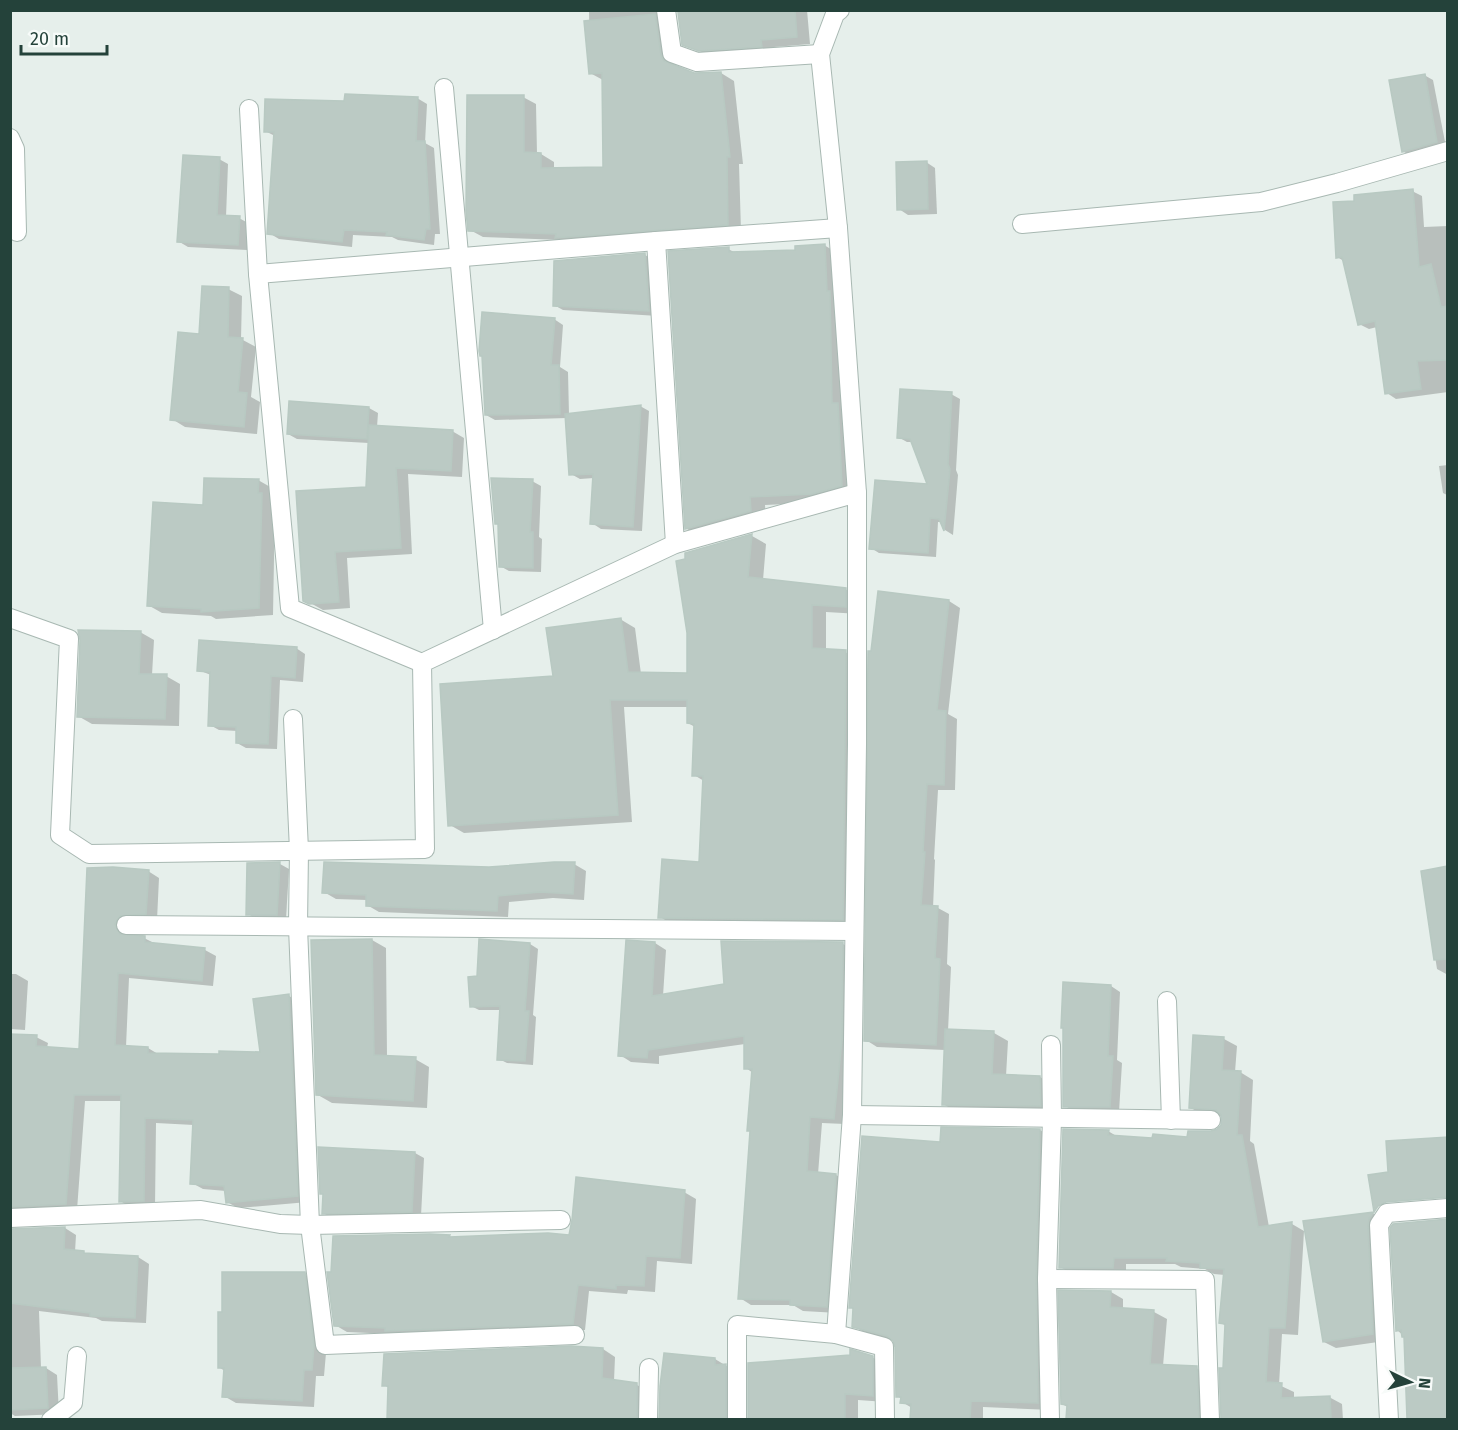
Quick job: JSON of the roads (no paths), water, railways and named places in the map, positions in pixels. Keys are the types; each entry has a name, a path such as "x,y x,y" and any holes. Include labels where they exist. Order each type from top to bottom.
{"street":[{"path":"666,10 672,53 697,62 820,54"},
{"path":"836,1334 852,1115 857,744 857,493 838,228 820,54 835,14 840,10"},
{"path":"444,88 493,630"},
{"path":"249,109 258,274 290,608 422,663 675,544 857,493"},
{"path":"10,138 15,149 17,232"},
{"path":"1022,224 1261,202 1448,151"},
{"path":"258,274 838,228"},
{"path":"656,241 675,544"},
{"path":"10,618 69,639 60,835 89,854 425,849 422,663"},
{"path":"293,719 299,850 298,927 310,1225 325,1345 575,1335"},
{"path":"126,925 854,931"},
{"path":"1167,1001 1171,1120"},
{"path":"1050,1419 1047,1279 1052,1119 1051,1044"},
{"path":"852,1115 1211,1120"},
{"path":"1389,1419 1379,1225 1388,1213 1448,1208"},
{"path":"10,1218 201,1210 279,1224 310,1225 561,1220"},
{"path":"1047,1279 1205,1280 1210,1419"},
{"path":"737,1419 737,1324 836,1334 884,1347 885,1419"},
{"path":"51,1419 73,1404 77,1356"},
{"path":"648,1419 649,1368"}]}
